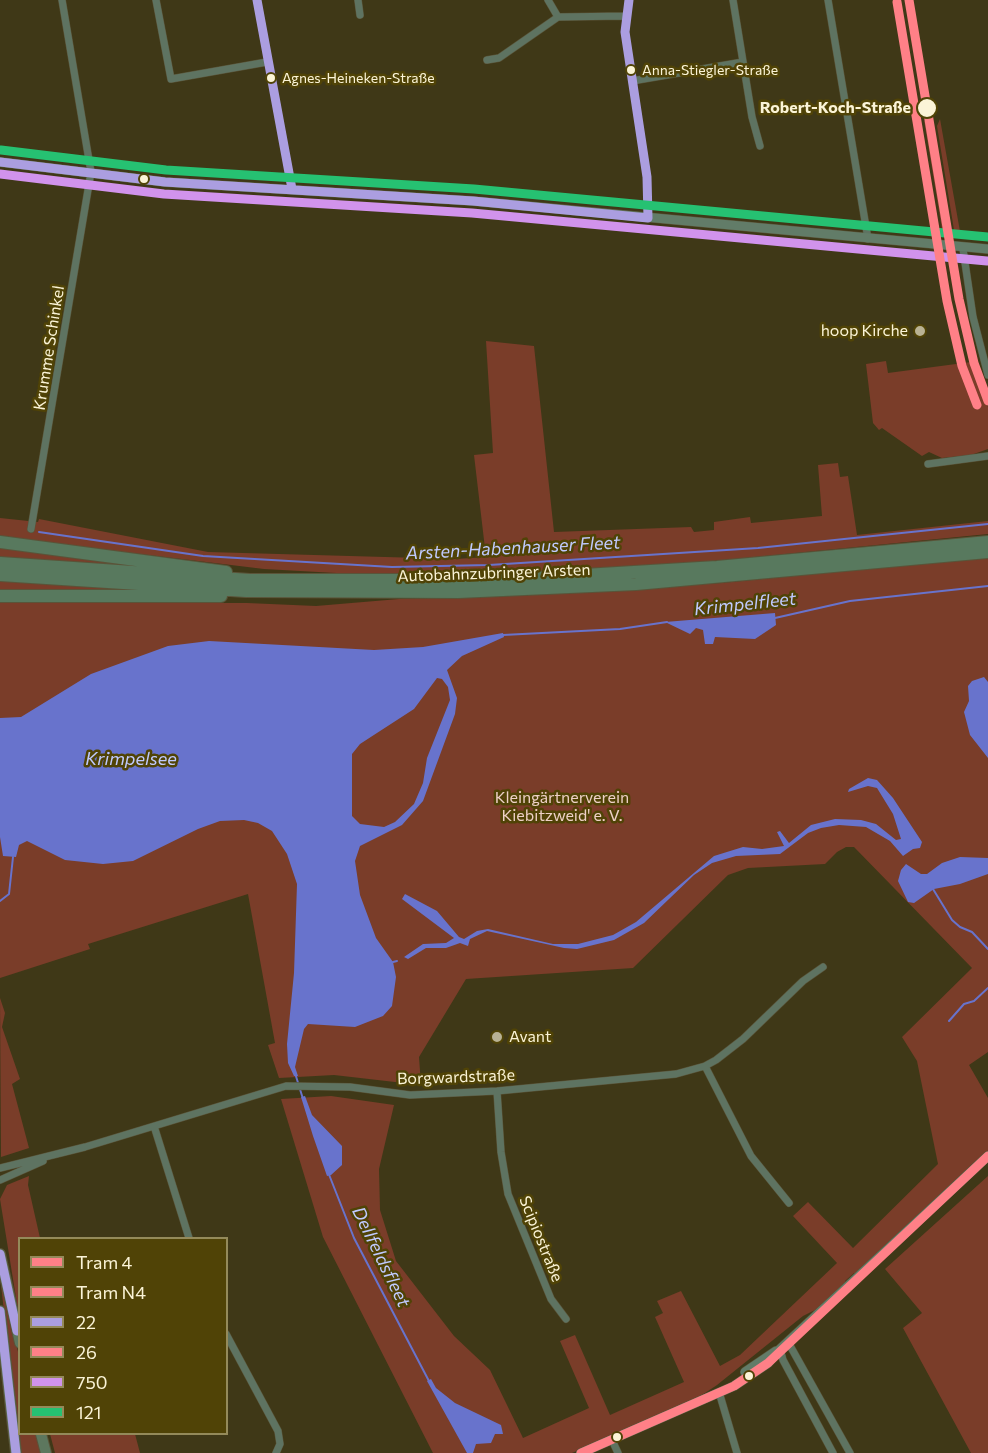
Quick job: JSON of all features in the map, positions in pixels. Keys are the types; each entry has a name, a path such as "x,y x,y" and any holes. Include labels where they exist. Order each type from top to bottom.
{"highway":[{"path":"0,542 220,570 248,585"},
{"name":"Autobahnzubringer Arsten","path":"0,563 248,585 501,580 717,567 988,542"},
{"name":"Autobahnzubringer Arsten","path":"0,575 458,592 636,584 988,552"},
{"path":"0,596 201,597 248,585"}],"main road":[{"path":"0,1254 18,1334"},
{"path":"0,1311 5,1386 11,1405 16,1453"},
{"path":"41,1435 46,1453"}],"street":[{"name":"Krumme Schinkel","path":"31,529 90,172 62,0"},
{"path":"156,0 171,79 267,62"},
{"path":"258,0 267,62 292,189"},
{"path":"358,0 360,15"},
{"path":"548,0 558,17"},
{"path":"629,0 625,16 625,32 646,177 648,218"},
{"path":"733,0 760,146"},
{"path":"828,0 868,240"},
{"path":"487,60 500,58 558,17 625,16"},
{"path":"632,81 743,62"},
{"path":"0,162 165,182 473,201 963,249 988,249"},
{"path":"963,249 973,317 988,375"},
{"path":"928,464 988,456"},
{"name":"Borgwardstraße","path":"0,1168 288,1086 309,1085 410,1095 497,1091 635,1079 705,1066 743,1039 803,981 823,967"},
{"path":"705,1066 751,1156 789,1203"},
{"name":"Scipiostraße","path":"497,1091 501,1152 508,1194 551,1299 566,1319"},
{"path":"154,1126 188,1237"},
{"name":"Borgwardstraße","path":"0,1180 62,1152"},
{"path":"581,1453 719,1392 768,1363 788,1341 988,1156"},
{"path":"228,1338 278,1431 280,1443 276,1453"},
{"path":"788,1341 850,1453"},
{"path":"780,1349 783,1360 833,1453"},
{"path":"719,1392 737,1453"},
{"path":"0,1398 11,1405"},
{"path":"817,1423 830,1416"},
{"path":"612,1440 618,1453"}],"green space":[{"path":"940,119 961,237 955,236 937,126"},
{"path":"924,120 928,127 946,235 943,235"},
{"path":"486,341 534,346 554,532 691,527 694,532 714,530 714,522 750,517 751,523 822,516 818,465 838,463 840,477 848,476 857,535 988,521 988,534 694,563 489,574 372,575 264,569 0,537 0,518 38,522 39,519 208,552 456,559 486,557 474,455 493,453"},
{"path":"886,361 888,373 971,362 988,407 988,449 971,455 942,458 929,452 922,456 882,428 879,430 873,423 866,364"},
{"path":"0,548 158,568 0,559"},
{"name":"Kleingärtnerverein Kiebitzweid' e. V.","path":"988,557 988,1052 969,1065 988,1098 988,1152 856,1275 854,1273 845,1281 847,1284 821,1307 803,1316 717,1385 696,1399 572,1453 433,1453 323,1237 281,1099 331,1096 394,1105 379,1169 380,1210 396,1261 454,1336 490,1370 523,1438 589,1408 560,1341 575,1335 610,1415 684,1382 655,1317 663,1313 657,1301 681,1291 720,1366 740,1355 837,1263 793,1216 808,1202 853,1248 938,1164 917,1061 902,1037 972,968 854,847 846,847 837,852 825,864 748,868 728,875 633,968 466,979 419,1057 421,1085 334,1075 279,1078 268,1045 275,1043 248,894 88,944 90,949 0,978 0,603 247,603 316,606 399,599 532,595 721,583"},
{"path":"0,580 151,591 0,593"},
{"path":"0,998 5,1013 2,1027 20,1079 12,1084 29,1148 1,1157"},
{"path":"29,1176 28,1185 40,1237 18,1237 18,1310 0,1199 7,1185"},
{"path":"988,1176 988,1453 971,1453 903,1328 922,1313 885,1269"},
{"path":"0,1276 18,1352 18,1435 39,1435 43,1453 20,1453"},
{"path":"50,1435 135,1435 140,1453 55,1453"}],"water":[{"name":"Krimpelfleet","path":"775,613 776,625 755,639 715,637 713,644 705,644 703,630 696,628 690,634 665,622"},
{"name":"Krimpelsee","path":"503,633 504,637 462,656 447,670 457,698 455,714 423,801 402,825 360,846 355,861 360,895 376,938 393,962 396,977 392,1006 383,1016 355,1027 308,1024 304,1029 295,1067 298,1076 294,1076 288,1063 287,1044 294,973 297,884 287,854 272,831 258,823 244,820 220,821 198,829 133,861 103,864 65,860 27,841 19,845 16,857 3,856 0,837 0,718 21,717 91,674 168,646 209,641 374,650 423,647","holes":["437,678 442,679 448,687 450,700 427,758 423,783 414,804 395,822 384,827 360,824 352,816 352,754 360,744 414,709"]},
{"path":"984,677 988,682 988,758 970,735 964,712 969,701 968,686 972,681"},
{"path":"868,778 877,780 893,798 922,842 920,848 913,849 903,856 890,841 866,827 839,825 821,828 808,833 780,854 736,856 712,863 694,875 644,923 614,940 577,949 487,931 470,939 468,946 460,943 446,948 426,948 408,959 404,957 423,944 446,943 454,938 402,899 405,894 437,911 459,937 464,939 477,931 488,929 553,944 578,944 613,935 636,922 714,856 743,847 762,849 784,846 777,832 780,831 789,843 811,825 835,819 861,820 876,824 896,840 901,839 893,814 877,788 868,786 848,792 849,789"},
{"path":"960,857 988,858 988,874 960,884 934,889 914,903 908,902 898,881 901,870 906,864 921,874 927,874 942,863"},
{"path":"305,1096 312,1115 342,1146 342,1165 331,1175 327,1176 313,1136 301,1097"},
{"path":"431,1379 436,1388 455,1403 501,1425 503,1434 495,1434 491,1443 476,1444 473,1453 467,1453 427,1381"}],"waterway":[{"name":"Arsten-Habenhauser Fleet","path":"39,532 203,556 392,567 489,565 758,548 988,524"},
{"name":"Krimpelfleet","path":"775,618 850,601 988,586"},
{"name":"Krimpelfleet","path":"503,635 620,629 667,622"},
{"path":"0,901 9,894 13,857"},
{"path":"933,889 952,920 960,927 972,932 988,949"},
{"path":"393,962 397,961"},
{"path":"949,1021 964,1004 974,1001 988,988"},
{"name":"Dellfeldsfleet","path":"295,1073 303,1099"},
{"name":"Dellfeldsfleet","path":"328,1172 354,1238 430,1383"}],"tram line":[{"name":"4","path":"909,0 959,299 974,363 988,401"},
{"name":"N4","path":"897,2 947,301 962,366 977,405"}],"transit line":[{"name":"22","path":"257,0 292,189"},
{"name":"22","path":"629,0 625,32 647,177 648,218"},
{"name":"121","path":"1,150 166,170 474,189 988,237"},
{"name":"22","path":"0,162 165,182 473,201 648,218"},
{"name":"750","path":"0,174 164,194 472,213 987,261"},
{"name":"26","path":"581,1453 734,1386 768,1363 988,1156"},
{"name":"22","path":"0,1254 17,1331"},
{"name":"22","path":"0,1311 16,1453"}],"place":[{"name":"Anna-Stiegler-Straße","path":"631,70"},
{"name":"Agnes-Heineken-Straße","path":"271,78"},
{"name":"Robert-Koch-Straße","path":"927,108"},
{"name":"hoop Kirche","path":"920,331"},
{"name":"Avant","path":"497,1037"}]}
